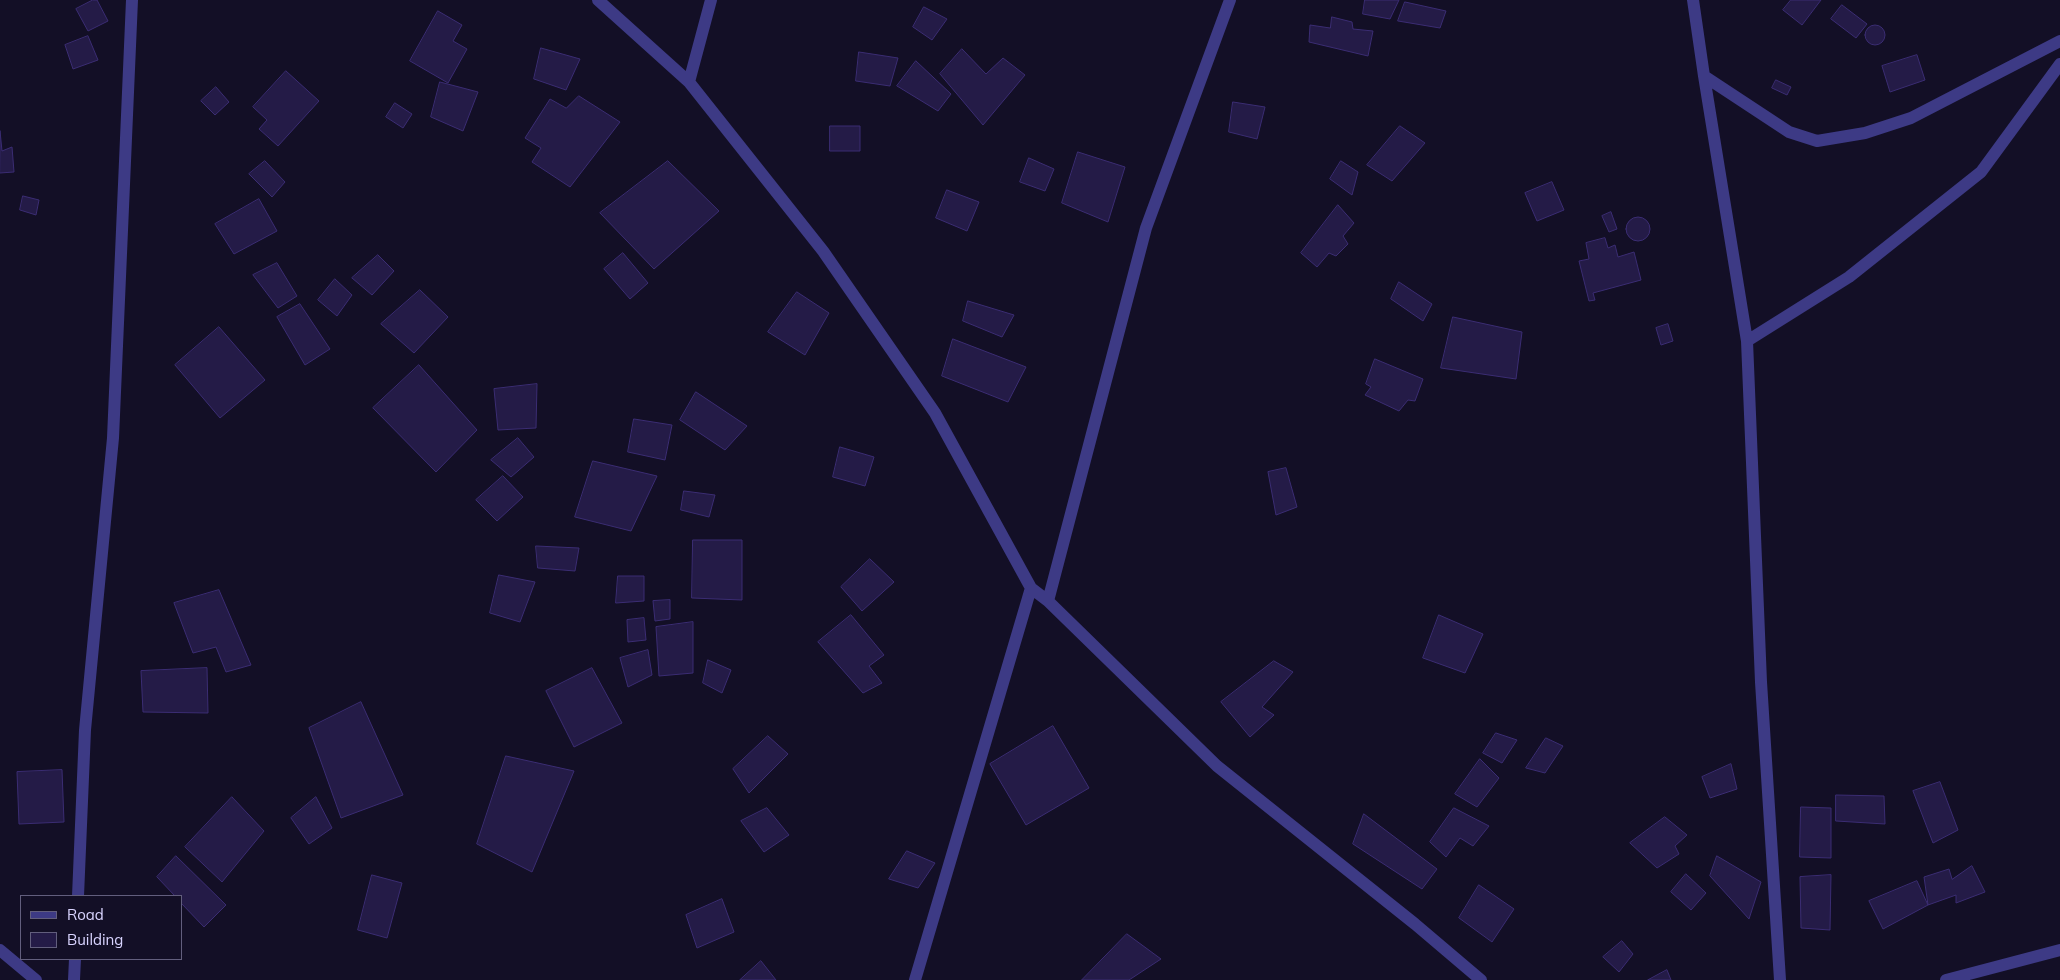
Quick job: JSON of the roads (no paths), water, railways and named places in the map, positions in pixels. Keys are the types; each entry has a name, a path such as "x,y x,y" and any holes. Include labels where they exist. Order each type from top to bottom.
{"street":[{"path":"78,895 85,730 112,438 132,0"},
{"path":"598,0 689,82 823,251 935,413 1031,588 1048,601 1217,766 1415,924 1481,980"},
{"path":"689,82 711,0"},
{"path":"1693,0 1746,341 1761,682 1780,980"},
{"path":"1048,601 1146,228 1227,1"},
{"path":"1704,76 1789,132 1817,141 1865,133 1911,118 2060,41"},
{"path":"1746,341 1849,277 1981,172 2060,64"},
{"path":"915,980 1031,588"},
{"path":"0,950 36,980"},
{"path":"1946,980 2060,950"},
{"path":"74,980 75,960"}]}
